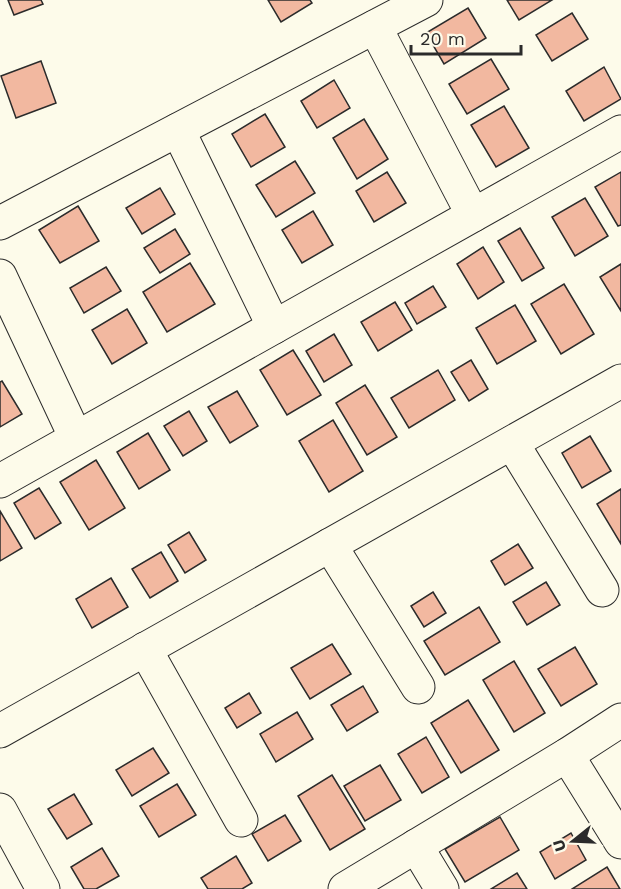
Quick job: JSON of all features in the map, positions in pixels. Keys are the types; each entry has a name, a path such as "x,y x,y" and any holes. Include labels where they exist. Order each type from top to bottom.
{"street":[{"path":"0,223 426,0"},
{"path":"375,27 473,215"},
{"path":"178,130 274,327"},
{"path":"0,481 621,132"},
{"path":"0,276 76,438"},
{"path":"0,731 621,381"},
{"path":"512,443 602,590"},
{"path":"330,545 418,687"},
{"path":"145,649 242,820"},
{"path":"345,889 621,720"},
{"path":"567,755 621,842"},
{"path":"0,810 43,889"},
{"path":"416,846 442,889"}],"building":[{"path":"8,0 41,0 43,4 14,15"},
{"path":"268,0 310,0 312,3 281,22"},
{"path":"507,0 552,0 519,20"},
{"path":"468,8 486,38 444,64 426,33"},
{"path":"572,13 588,39 552,61 536,35"},
{"path":"491,59 509,89 467,114 449,84"},
{"path":"41,61 56,103 16,118 1,76"},
{"path":"604,67 621,99 584,121 566,91"},
{"path":"334,80 350,108 317,128 301,101"},
{"path":"504,106 529,148 496,167 471,125"},
{"path":"265,114 285,147 251,167 232,134"},
{"path":"364,119 388,159 357,179 333,138"},
{"path":"295,161 315,193 276,217 256,185"},
{"path":"387,172 406,203 374,222 356,191"},
{"path":"621,172 621,225 618,226 595,187"},
{"path":"160,188 175,214 142,234 126,208"},
{"path":"585,198 608,236 575,256 552,217"},
{"path":"78,206 99,241 60,263 39,230"},
{"path":"313,211 333,245 302,263 282,230"},
{"path":"520,228 544,268 522,281 498,241"},
{"path":"175,229 190,254 160,273 144,248"},
{"path":"483,247 504,282 478,299 457,264"},
{"path":"190,263 215,304 167,332 143,292"},
{"path":"621,264 621,311 600,277"},
{"path":"106,267 121,291 84,313 70,288"},
{"path":"564,284 594,334 561,354 531,304"},
{"path":"433,286 446,307 417,324 405,303"},
{"path":"395,302 412,330 378,351 361,322"},
{"path":"515,305 536,341 497,364 476,328"},
{"path":"127,309 147,343 112,364 92,330"},
{"path":"334,334 352,365 324,382 306,351"},
{"path":"293,350 321,395 287,415 260,370"},
{"path":"471,360 488,389 469,401 451,372"},
{"path":"438,370 455,400 409,428 391,398"},
{"path":"2,381 22,414 0,427 0,382"},
{"path":"365,385 397,437 367,455 336,403"},
{"path":"237,391 258,426 230,443 208,407"},
{"path":"189,411 207,441 183,456 164,426"},
{"path":"333,420 363,471 329,492 299,441"},
{"path":"148,433 170,470 139,489 117,452"},
{"path":"590,436 611,471 582,488 562,453"},
{"path":"96,460 125,508 89,530 60,482"},
{"path":"39,488 61,523 35,539 14,503"},
{"path":"621,489 621,544 597,504"},
{"path":"0,511 22,548 0,561"},
{"path":"189,532 206,560 185,573 168,545"},
{"path":"518,544 533,568 505,585 491,561"},
{"path":"161,552 178,581 150,598 132,569"},
{"path":"111,578 128,607 92,628 76,599"},
{"path":"546,582 560,605 527,625 513,602"},
{"path":"433,592 446,613 424,627 411,606"},
{"path":"479,607 500,642 445,675 424,641"},
{"path":"332,644 351,674 310,699 291,668"},
{"path":"575,647 597,684 561,706 538,669"},
{"path":"514,661 545,713 514,732 483,680"},
{"path":"363,686 378,712 347,731 331,705"},
{"path":"249,693 261,713 237,728 225,708"},
{"path":"468,700 499,750 461,773 431,723"},
{"path":"297,712 313,739 276,762 260,734"},
{"path":"426,737 449,777 422,793 398,754"},
{"path":"153,748 169,773 132,796 116,770"},
{"path":"380,765 401,800 365,821 344,786"},
{"path":"332,775 365,829 330,850 298,796"},
{"path":"177,784 196,815 159,837 140,806"},
{"path":"74,794 92,824 67,839 48,809"},
{"path":"285,815 301,841 268,861 252,834"},
{"path":"500,817 519,850 465,882 445,849"},
{"path":"571,833 586,860 555,879 540,852"},
{"path":"102,848 119,876 96,889 84,889 71,867"},
{"path":"236,856 252,883 242,889 208,889 201,878"},
{"path":"607,867 620,889 572,889"},
{"path":"517,873 527,889 491,889"}]}
